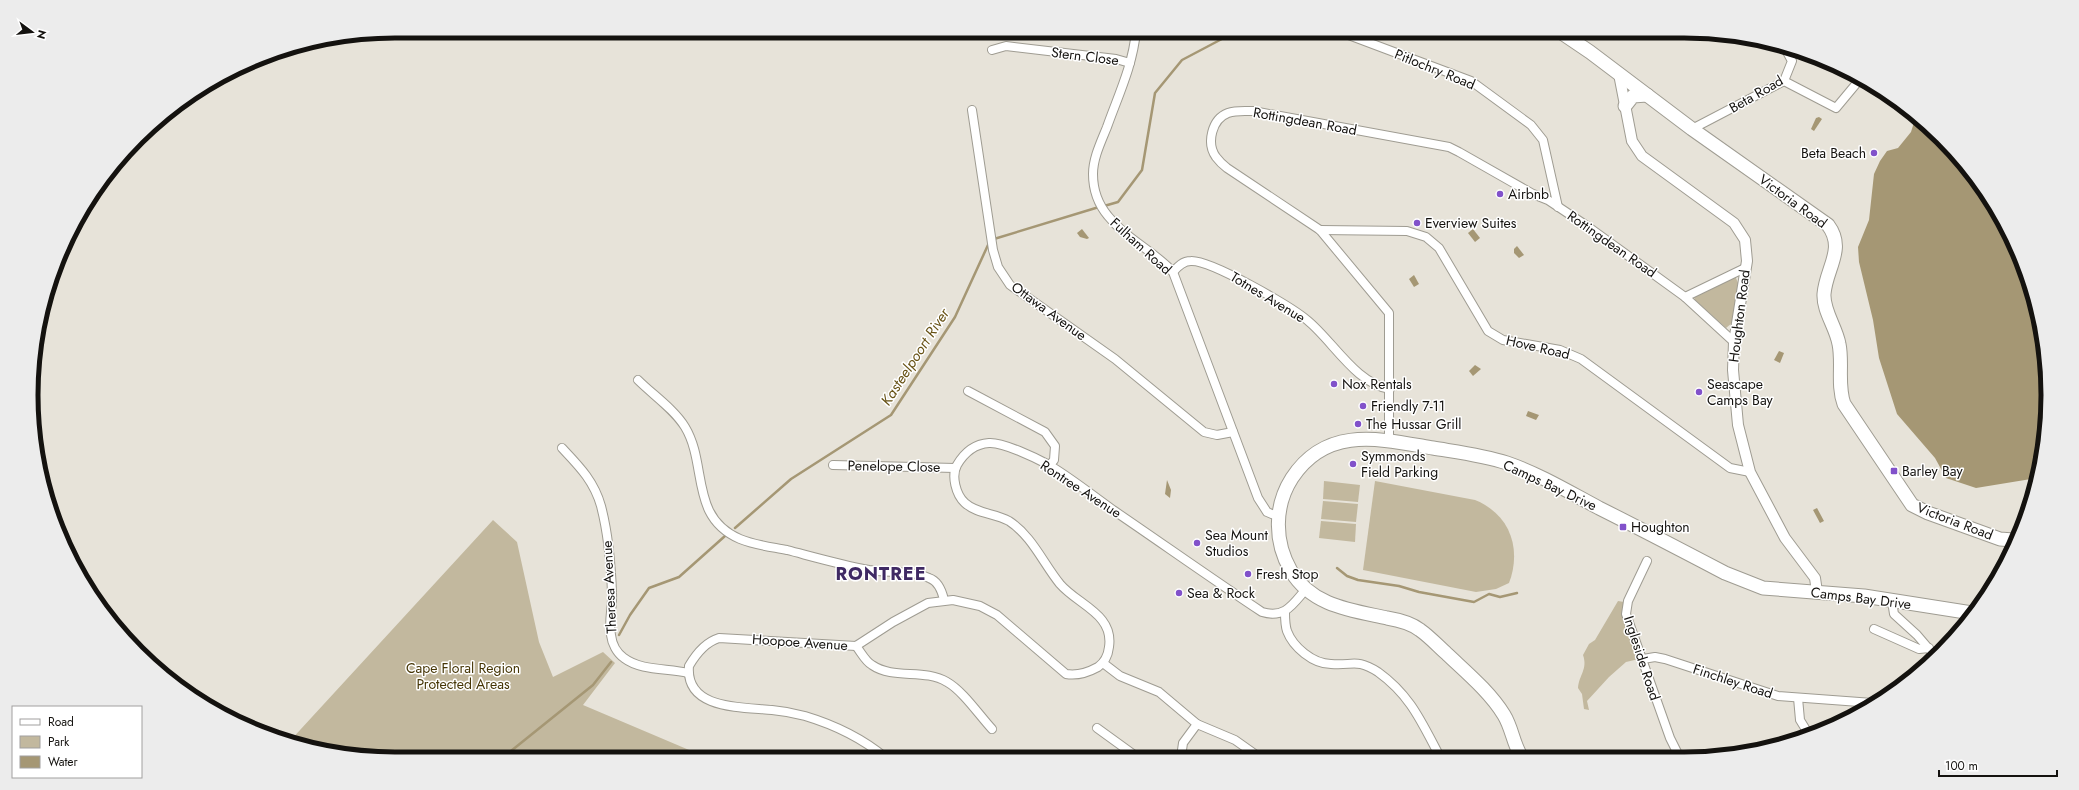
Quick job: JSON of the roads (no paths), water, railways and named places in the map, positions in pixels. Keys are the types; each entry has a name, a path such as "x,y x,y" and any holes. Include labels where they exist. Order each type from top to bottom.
{"main road":[{"name":"Victoria Road","path":"1569,38 1692,129 1820,218 1833,232 1836,246 1824,295 1841,351 1842,399 1907,499 1917,508 2000,539 2010,540"},
{"path":"1625,106 1632,96 1647,95"},
{"name":"Camps Bay Drive","path":"1519,752 1504,714 1496,704 1474,680 1419,629 1395,620 1338,607 1320,600 1306,589 1291,571 1279,533 1278,517 1280,506 1290,482 1303,464 1312,456 1333,444 1348,439 1389,440 1507,463 1538,476 1742,581 1763,588 1817,592 1967,612"}],"street":[{"name":"Fulham Road","path":"1135,38 1130,62 1095,157 1093,174 1094,189 1100,204 1114,222 1164,262 1174,272 1258,498 1267,512 1278,517"},
{"name":"Pitlochry Road","path":"1357,38 1471,81 1532,125 1542,140 1558,207"},
{"name":"Stern Close","path":"992,50 1006,46 1130,62"},
{"name":"Beta Road","path":"1692,129 1784,81 1792,61 1788,54"},
{"name":"Houghton Road","path":"1619,74 1632,141 1642,156 1734,223 1740,230 1745,240 1747,254 1734,342 1734,399 1750,472 1785,538 1815,578 1817,592"},
{"path":"1784,81 1836,108 1857,83"},
{"name":"Ottawa Avenue","path":"972,110 993,250 998,267 1010,285 1115,359 1204,432 1217,435 1233,432"},
{"name":"Rottingdean Road","path":"1389,440 1389,313 1320,230 1227,168 1216,158 1212,148 1211,138 1214,125 1221,117 1233,111 1253,111 1449,147 1558,207 1685,297 1734,342"},
{"name":"Hove Road","path":"1320,230 1407,231 1426,237 1439,248 1488,331 1503,340 1560,350 1581,359 1730,468 1750,472"},
{"name":"Totnes Avenue","path":"1174,272 1183,262 1191,261 1219,268 1294,310 1316,327 1364,378 1374,385 1390,389"},
{"path":"1685,297 1745,268"},
{"path":"638,380 674,413 685,427 692,442 700,489 705,503 714,520 729,533 750,542 868,570 924,576 937,584 944,600 973,604 997,615 1066,674 1077,675 1085,673 1103,663 1108,653 1110,639 1108,628 1102,618 1061,585 1028,539 1008,520 971,508 964,503 957,490 956,468"},
{"path":"968,391 1045,432 1055,446 1054,460 1049,466"},
{"name":"Rontree Avenue","path":"956,468 971,449 989,443 998,444 1049,466 1262,612 1272,614 1285,612"},
{"name":"Theresa Avenue","path":"562,448 590,479 600,505 606,534 612,593 611,636 616,650 624,658 636,665 688,673"},
{"name":"Penelope Close","path":"833,465 956,468"},
{"name":"Ingleside Road","path":"1648,560 1626,607 1626,614 1670,738 1677,752"},
{"path":"1306,589 1285,612 1286,630 1293,641 1310,658 1331,664 1362,663 1391,682 1407,697 1437,752"},
{"name":"Hoopoe Avenue","path":"688,673 689,666 698,653 711,640 719,638 856,646 911,611 928,603 944,600"},
{"path":"1892,601 1894,614 1931,651"},
{"path":"1874,629 1916,648 1929,648"},
{"path":"856,646 868,661 878,668 893,672 929,675 948,682 992,729"},
{"name":"Finchley Road","path":"1643,659 1655,657 1665,659 1766,693 1798,698 1865,702"},
{"path":"1103,663 1120,676 1159,692 1197,724 1235,740 1252,752"},
{"path":"688,673 694,688 717,704 731,707 786,711 804,716 840,729 867,743 878,752"},
{"path":"1798,698 1800,720 1806,730"},
{"path":"1182,752 1183,742 1197,724"},
{"path":"1097,728 1130,752"}],"water":[{"path":"1819,117 1822,119 1814,131 1811,129 1816,118"},
{"path":"1914,123 1936,143 1967,178 1981,197 2004,237 2022,280 2034,325 2040,372 2041,395 2038,442 2031,479 1976,488 1946,478 1935,458 1897,414 1879,358 1873,320 1859,262 1858,247 1869,220 1874,174 1887,151 1898,148 1911,132"},
{"path":"1082,229 1089,238 1087,239 1080,237 1077,233"},
{"path":"1473,229 1480,238 1475,242 1468,233"},
{"path":"1517,246 1524,255 1519,258 1514,253 1514,249"},
{"path":"1414,275 1419,284 1414,287 1409,279"},
{"path":"1779,351 1784,353 1780,363 1774,360"},
{"path":"1475,365 1481,369 1473,376 1469,371"},
{"path":"1528,411 1539,415 1536,420 1526,416"},
{"path":"1167,480 1171,490 1170,498 1165,494"},
{"path":"1817,508 1824,521 1820,523 1813,510"}],"waterway":[{"name":"Kasteelpoort River","path":"1104,206 1118,202 1142,170 1155,93 1182,60 1224,38"},
{"name":"Kasteelpoort River","path":"994,239 1099,207"},
{"name":"Kasteelpoort River","path":"735,528 791,479 891,415 955,317 988,245"},
{"name":"Kasteelpoort River","path":"619,635 630,615 649,588 679,577 725,536"},
{"path":"1337,568 1347,576 1358,580 1399,586 1419,592 1474,602 1489,594 1500,597 1517,593"},
{"name":"Kasteelpoort River","path":"510,752 593,685 611,662"}],"place":[{"name":"Beta Beach","path":"1874,153"},
{"name":"Airbnb","path":"1500,194"},
{"name":"Everview Suites","path":"1417,223"},
{"name":"Nox Rentals","path":"1334,384"},
{"name":"Seascape Camps Bay","path":"1699,392"},
{"name":"Friendly 7-11","path":"1363,406"},
{"name":"The Hussar Grill","path":"1358,424"},
{"name":"Symmonds Field Parking","path":"1353,464"},
{"name":"Barley Bay","path":"1894,471"},
{"name":"Houghton","path":"1623,527"},
{"name":"Sea Mount Studios","path":"1197,543"},
{"name":"Fresh Stop","path":"1248,574"},
{"name":"Sea & Rock","path":"1179,593"}],"district":[{"name":"RONTREE","path":"881,574"}],"park label":[{"name":"Cape Floral Region Protected Areas","path":"463,676"}]}
